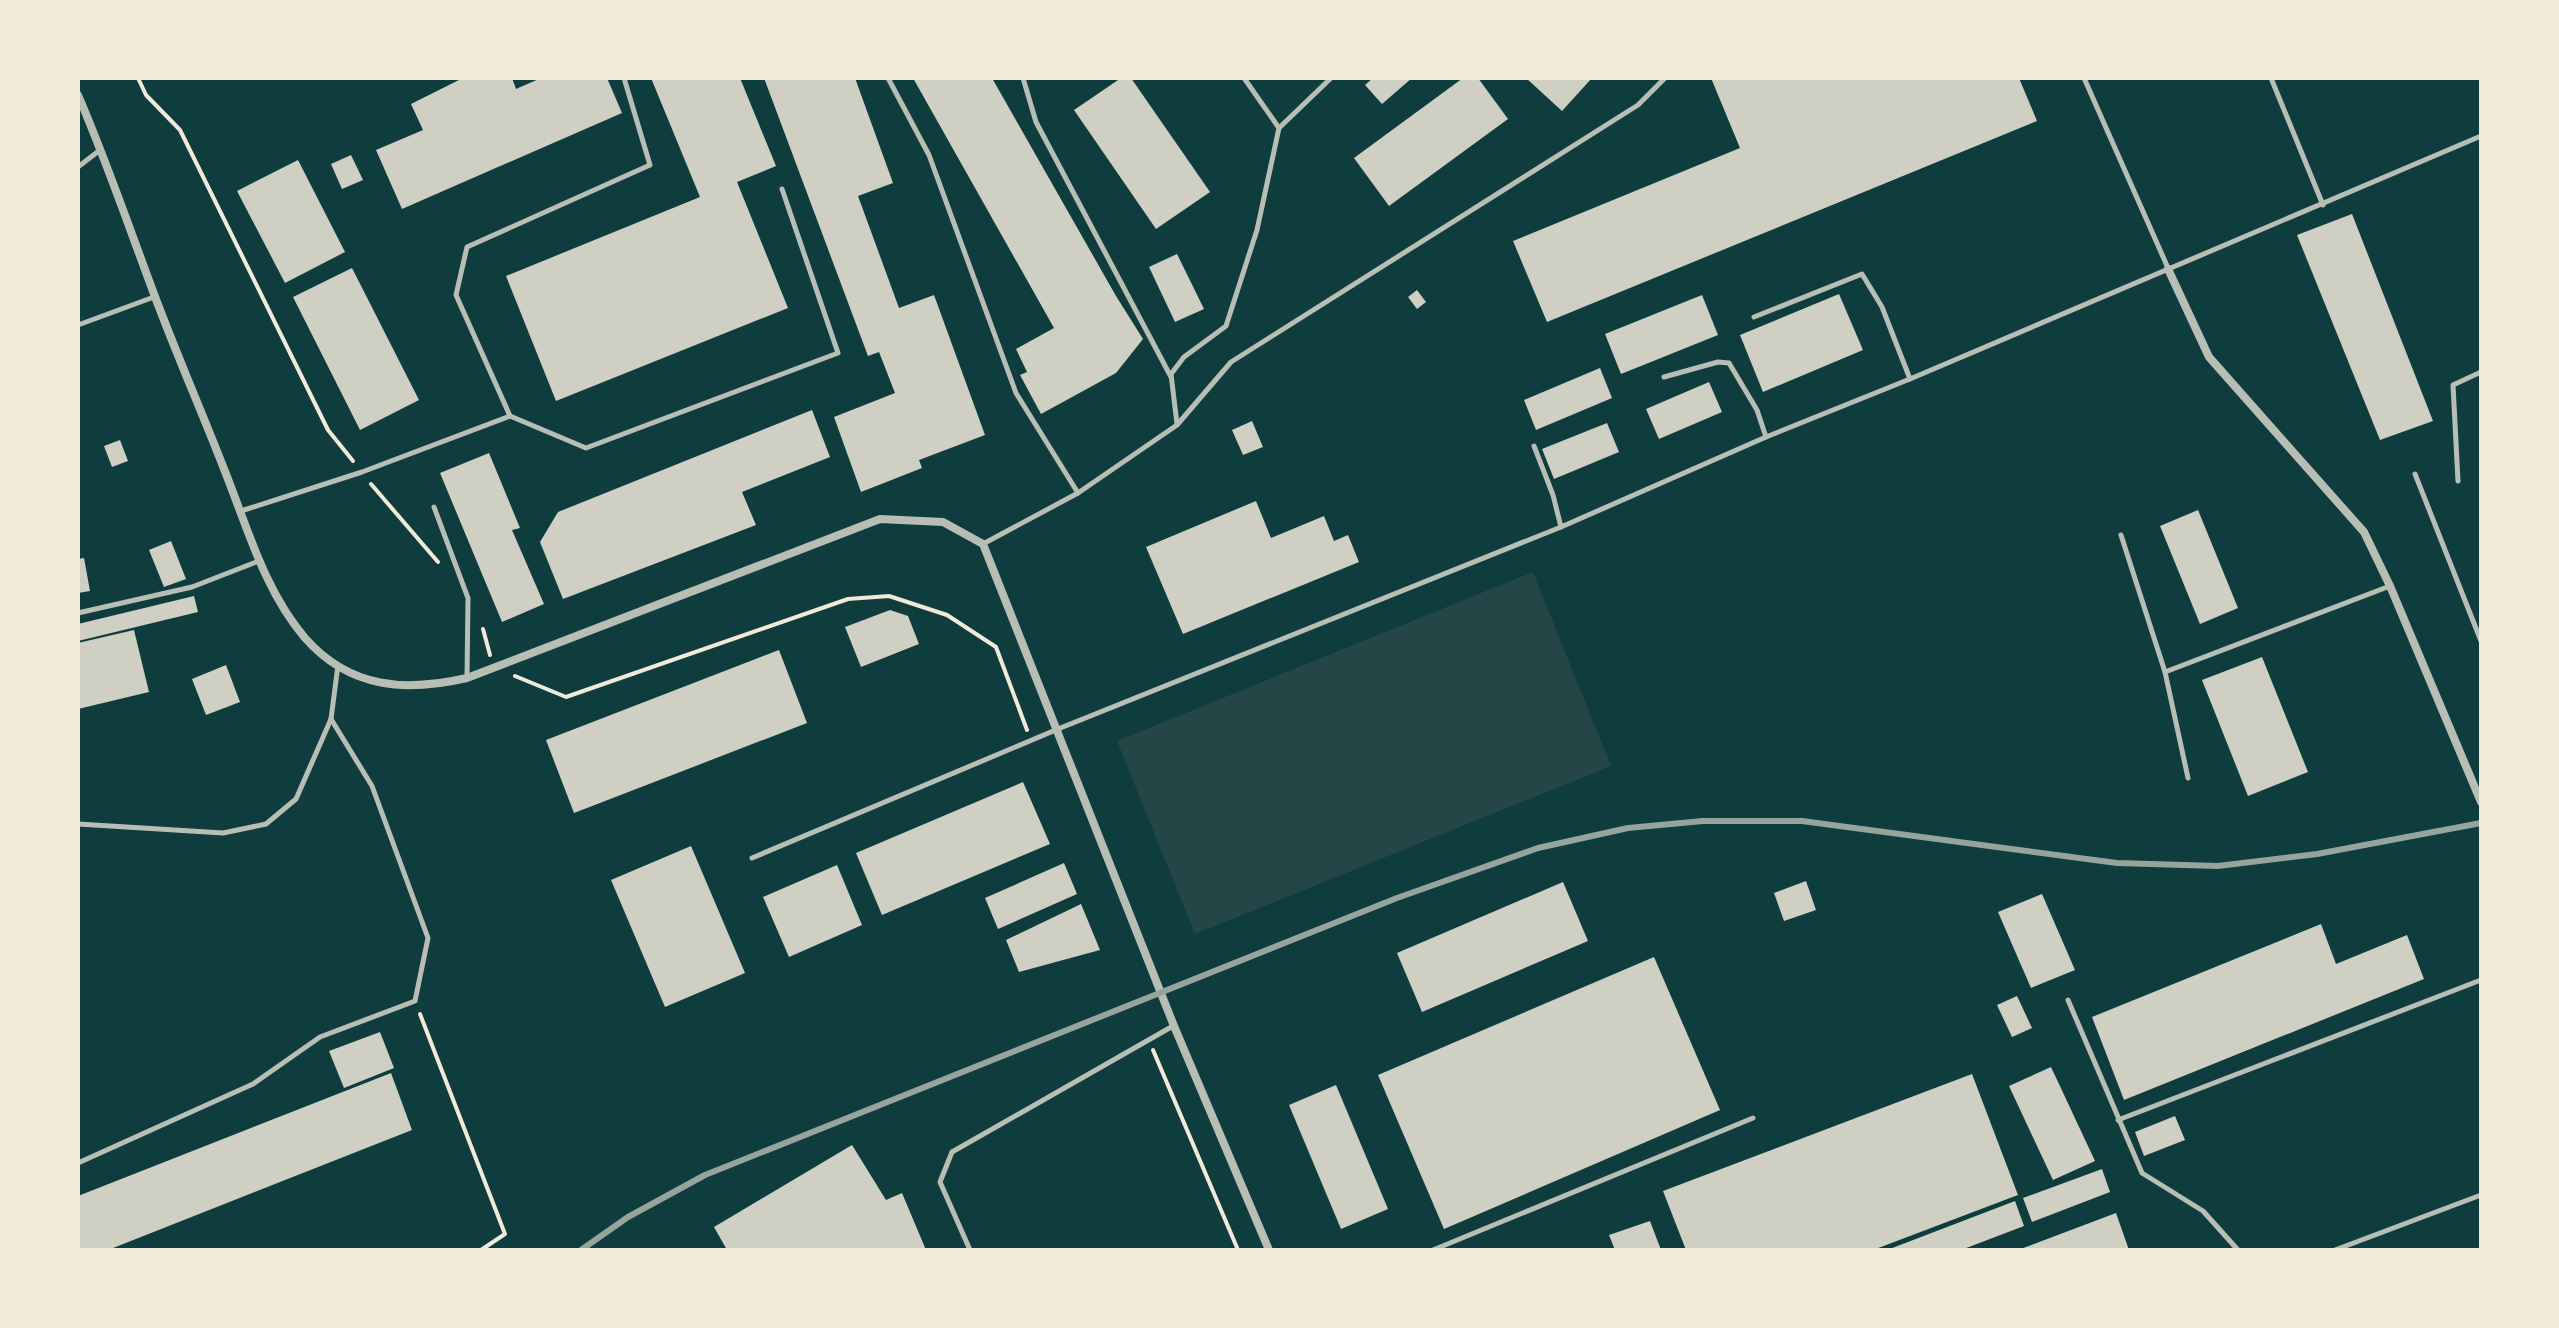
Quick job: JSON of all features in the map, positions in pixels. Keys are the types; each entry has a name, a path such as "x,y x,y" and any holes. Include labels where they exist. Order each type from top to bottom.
{"street":[{"path":"78,95 259,561 285,610 305,638 338,665 360,677 387,685 415,686 467,678 880,519 943,522 983,544 1174,1026 1269,1250"},
{"path":"2168,269 2209,357 2364,532 2481,802"}],"lane":[{"path":"624,78 650,165 467,247 456,295 510,416 586,448 838,353 782,189"},
{"path":"888,78 929,155 1016,393 1078,493"},
{"path":"1023,78 1036,122 1171,374 1177,425"},
{"path":"1244,78 1279,128"},
{"path":"1171,374 1184,357 1226,326 1257,230 1279,128 1331,78"},
{"path":"983,544 1078,493 1177,425 1231,362 1638,105 1665,78"},
{"path":"2084,78 2168,269"},
{"path":"2271,78 2323,205"},
{"path":"752,858 1031,740 1561,527 1766,437 1910,379 2481,136"},
{"path":"78,167 101,149"},
{"path":"1754,317 1862,274 1882,307 1910,379"},
{"path":"78,325 155,297"},
{"path":"1664,377 1718,362 1729,363 1757,410 1766,437"},
{"path":"2458,481 2453,385 2481,372"},
{"path":"241,511 362,472 510,416"},
{"path":"1534,446 1553,495 1561,527"},
{"path":"2415,474 2481,641"},
{"path":"434,507 468,598 467,678"},
{"path":"2121,535 2165,672 2188,778"},
{"path":"78,613 192,587 259,561"},
{"path":"2165,672 2390,586"},
{"path":"78,824 223,833 266,824 296,799 331,719 338,665"},
{"path":"78,1163 253,1084 320,1037 415,1001 428,938 372,786 331,719"},
{"path":"2118,1120 2481,980"},
{"path":"2068,1000 2142,1173 2203,1211 2238,1250"},
{"path":"970,1250 940,1182 952,1152 1174,1026"},
{"path":"1433,1250 1753,1118"},
{"path":"2335,1250 2481,1195"}],"path":[{"path":"138,78 146,95 180,130 328,430 439,563"},
{"path":"468,598 486,636 494,668 566,697 848,599 889,596 947,615 996,647 1031,740"},
{"path":"415,1001 505,1234 481,1250"},
{"path":"1148,1040 1238,1250"}],"shaded area":[{"path":"1533,572 1611,766 1195,934 1117,741"}],"building":[{"path":"463,78 512,78 516,89 541,78 607,78 622,113 402,209 376,150 423,130 411,104"},
{"path":"651,78 740,78 776,166 737,182 788,308 556,401 506,276 700,197"},
{"path":"764,78 855,78 893,183 858,196 899,308 934,295 985,435 919,460 922,468 861,492 834,417 895,393 879,352 868,356"},
{"path":"913,78 992,78 1143,339 1116,373 1041,414 1020,375 1027,372 1016,349 1054,328"},
{"path":"1121,78 1131,78 1210,192 1156,229 1074,110"},
{"path":"1373,78 1412,78 1382,104 1365,85"},
{"path":"1463,78 1478,78 1508,119 1389,206 1354,158"},
{"path":"1526,78 1592,78 1562,111"},
{"path":"1711,78 2019,78 2037,121 1547,322 1513,241 1740,148"},
{"path":"351,155 363,180 342,189 331,164"},
{"path":"298,160 345,252 285,283 237,191"},
{"path":"2352,214 2433,421 2380,440 2297,235"},
{"path":"1177,254 1204,309 1175,322 1149,267"},
{"path":"352,268 419,400 360,430 293,297"},
{"path":"1417,290 1426,302 1417,309 1408,297"},
{"path":"1839,294 1863,350 1763,392 1740,335"},
{"path":"1702,295 1718,335 1621,374 1605,334"},
{"path":"1600,368 1612,398 1536,430 1524,400"},
{"path":"1709,382 1722,412 1659,439 1646,409"},
{"path":"812,410 830,457 742,492 756,525 563,599 540,542 558,512"},
{"path":"1252,421 1263,447 1243,455 1232,430"},
{"path":"1607,423 1619,452 1554,479 1542,449"},
{"path":"120,440 128,461 112,467 104,446"},
{"path":"489,453 520,528 512,530 544,604 502,622 440,473"},
{"path":"1256,501 1271,538 1324,516 1334,541 1348,535 1359,562 1183,634 1146,547"},
{"path":"2198,510 2238,608 2200,624 2160,526"},
{"path":"171,541 186,579 164,587 149,550"},
{"path":"84,558 90,591 78,593 78,559"},
{"path":"194,596 198,612 78,641 78,624"},
{"path":"890,610 908,616 919,644 861,667 845,627"},
{"path":"134,630 149,692 78,709 78,643"},
{"path":"779,650 807,723 574,813 546,740"},
{"path":"2262,657 2308,772 2248,796 2202,680"},
{"path":"226,665 240,702 206,715 192,679"},
{"path":"1023,782 1050,844 882,915 856,853"},
{"path":"691,846 745,973 665,1007 611,880"},
{"path":"1064,863 1077,894 998,929 985,898"},
{"path":"837,865 862,925 789,957 763,897"},
{"path":"1806,881 1816,910 1784,921 1774,893"},
{"path":"1563,882 1588,941 1422,1012 1397,953"},
{"path":"2042,894 2075,970 2031,988 1998,912"},
{"path":"1081,904 1100,950 1019,972 1006,940"},
{"path":"2321,924 2336,964 2407,935 2424,979 2124,1100 2092,1017"},
{"path":"1654,957 1720,1110 1444,1229 1378,1075"},
{"path":"2017,996 2032,1028 2012,1037 1997,1005"},
{"path":"380,1032 394,1068 344,1088 329,1051"},
{"path":"2051,1067 2095,1161 2053,1180 2009,1086"},
{"path":"391,1073 412,1130 108,1250 78,1250 78,1196"},
{"path":"1972,1074 2018,1195 1873,1250 1686,1250 1663,1191"},
{"path":"1336,1085 1388,1209 1341,1229 1289,1105"},
{"path":"2175,1116 2185,1140 2144,1156 2135,1132"},
{"path":"852,1145 886,1200 902,1193 926,1250 727,1250 714,1227"},
{"path":"2102,1169 2110,1192 2032,1222 2023,1198"},
{"path":"2015,1201 2024,1226 1961,1250 1887,1250"},
{"path":"2116,1213 2129,1250 2018,1250"},
{"path":"1650,1221 1661,1250 1615,1250 1609,1235"}],"railway":[{"path":"581,1250 628,1217 705,1175 1397,898 1538,848 1628,828 1703,821 1802,821 2117,863 2218,866 2317,854 2481,823"}]}
